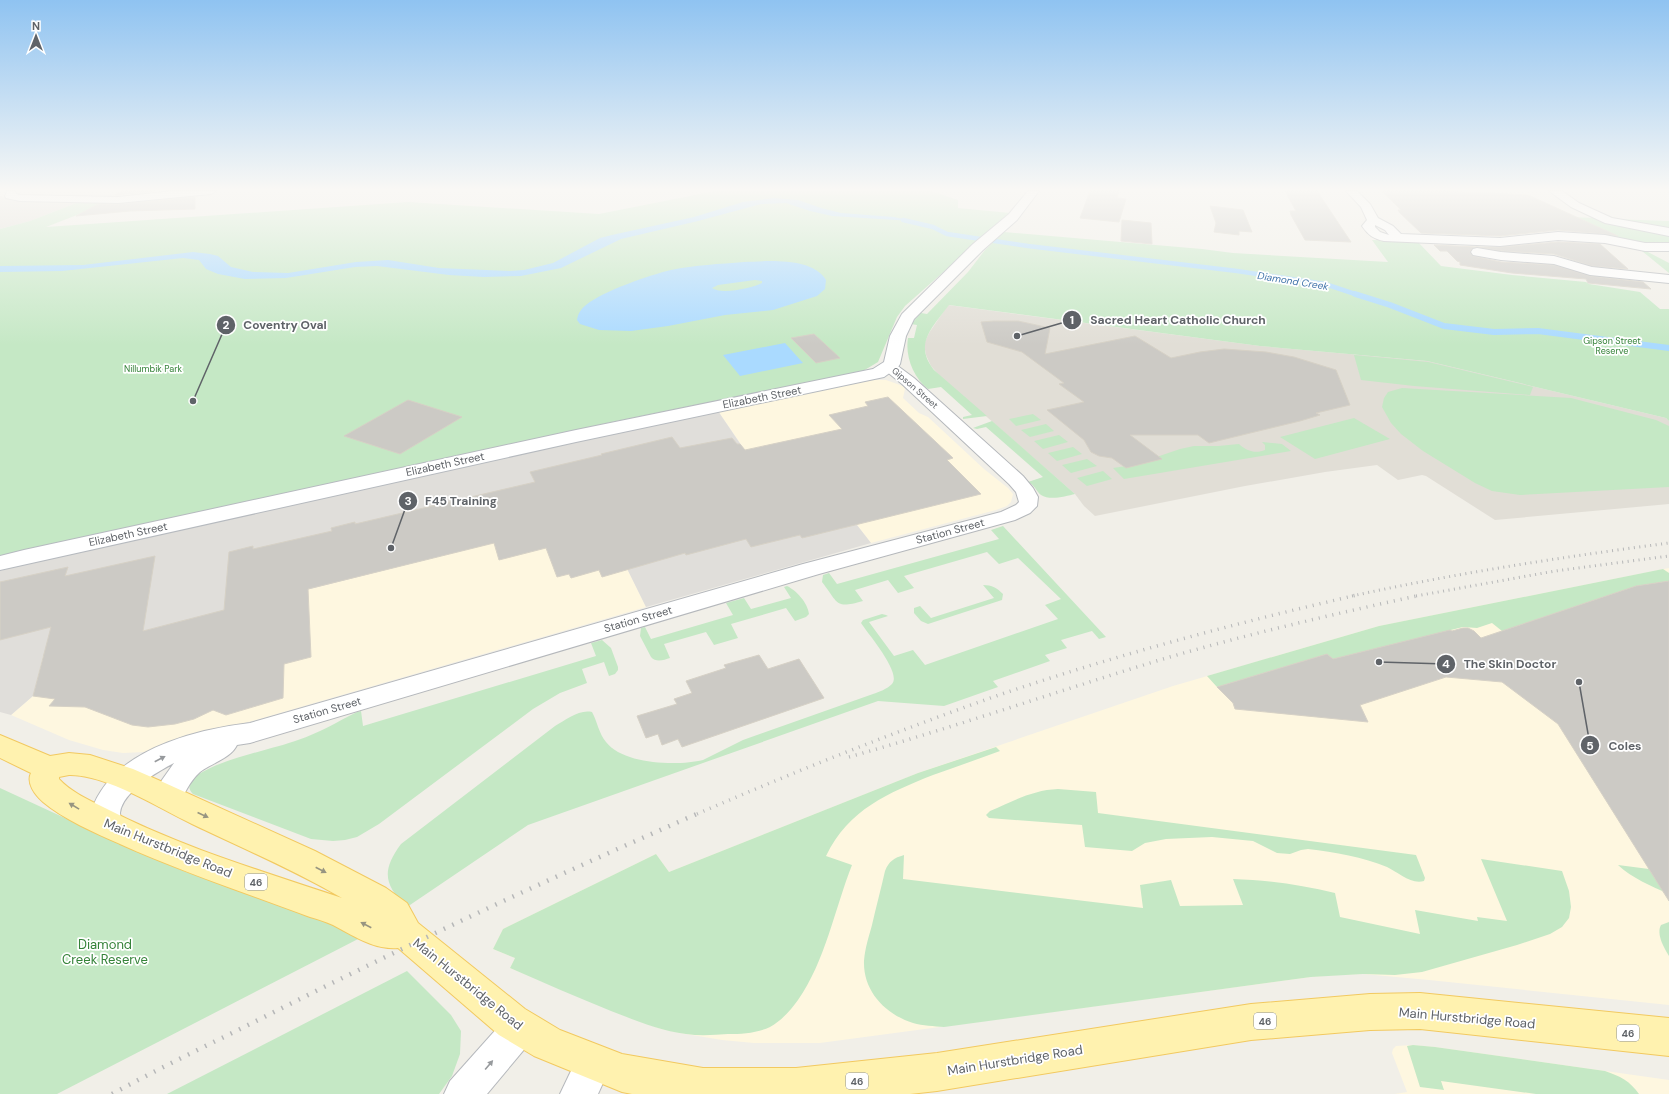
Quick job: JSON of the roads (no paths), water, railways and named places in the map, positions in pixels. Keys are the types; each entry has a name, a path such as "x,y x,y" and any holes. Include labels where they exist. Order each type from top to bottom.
{"main road":[{"path":"0,746 48,768"},
{"name":"Main Hurstbridge Road","path":"404,932 388,933 375,930 342,912 182,856 109,825 75,807 53,793 44,783 44,776 48,768 62,764 89,766 127,780 283,850 343,881 393,911 401,920 404,932 520,1028 547,1043 586,1079 622,1072 655,1080 703,1086 768,1091 937,1072 1251,1022 1321,1015 1420,1011 1669,1037"}],"street":[{"name":"Gipson Street","path":"984,242 920,302 904,322 898,336 895,358 889,367 908,381 1016,480 1028,496 1029,501 1026,506"},
{"path":"1463,242 1474,251 1486,254 1554,260 1590,270 1669,280"},
{"path":"1617,242 1645,247 1669,247"},
{"name":"Elizabeth Street","path":"0,563 568,437 859,378 878,373 889,367"},
{"name":"Station Street","path":"109,825 106,814 108,804 115,792 127,780 158,759 180,749 222,737 250,733 811,569 1008,516 1022,510 1026,506"},
{"name":"Station Street","path":"168,798 171,788 186,768 208,753 250,733"},
{"path":"463,1094 520,1028"}],"water":[{"path":"592,242 615,242 561,268 521,276 484,277 449,275 377,266 355,267 286,278 245,279 218,274 206,269 199,260 183,258 62,271 0,272 0,266 83,265 193,252 218,256 231,267 253,272 288,273 356,262 388,260 439,268 510,271 524,270 553,263"},
{"path":"754,262 789,262 811,267 826,280 825,289 817,296 773,310 725,315 668,326 631,331 599,330 580,324 577,320 581,310 586,305 604,294 662,272 698,266","holes":["755,280 762,281 762,283 758,285 745,289 722,291 712,288 718,285"]},
{"path":"785,343 803,363 740,376 723,355"}],"waterway":[{"name":"Diamond Creek","path":"1001,242 1237,271 1325,284 1355,294"},
{"name":"Diamond Creek","path":"1355,294 1390,305 1444,326 1494,332 1538,331 1669,348"}],"railway":[{"path":"1352,596 1510,566 1669,543"},
{"path":"1419,595 1555,571 1669,556"},
{"path":"697,814 885,737 1043,680 1176,640 1357,595"},
{"path":"849,757 928,734 1163,659 1291,625 1419,595"},
{"path":"112,1094 195,1051 435,933 699,813"}],"place":[{"name":"Sacred Heart Catholic Church","path":"1017,336"},
{"name":"Coventry Oval","path":"193,401"},
{"name":"F45 Training","path":"391,548"},
{"name":"The Skin Doctor","path":"1379,662"},
{"name":"Coles","path":"1579,682"}],"park label":[{"name":"Gipson Street Reserve","path":"1612,346"},
{"name":"Nillumbik Park","path":"153,369"},
{"name":"Diamond Creek Reserve","path":"105,952"}]}
